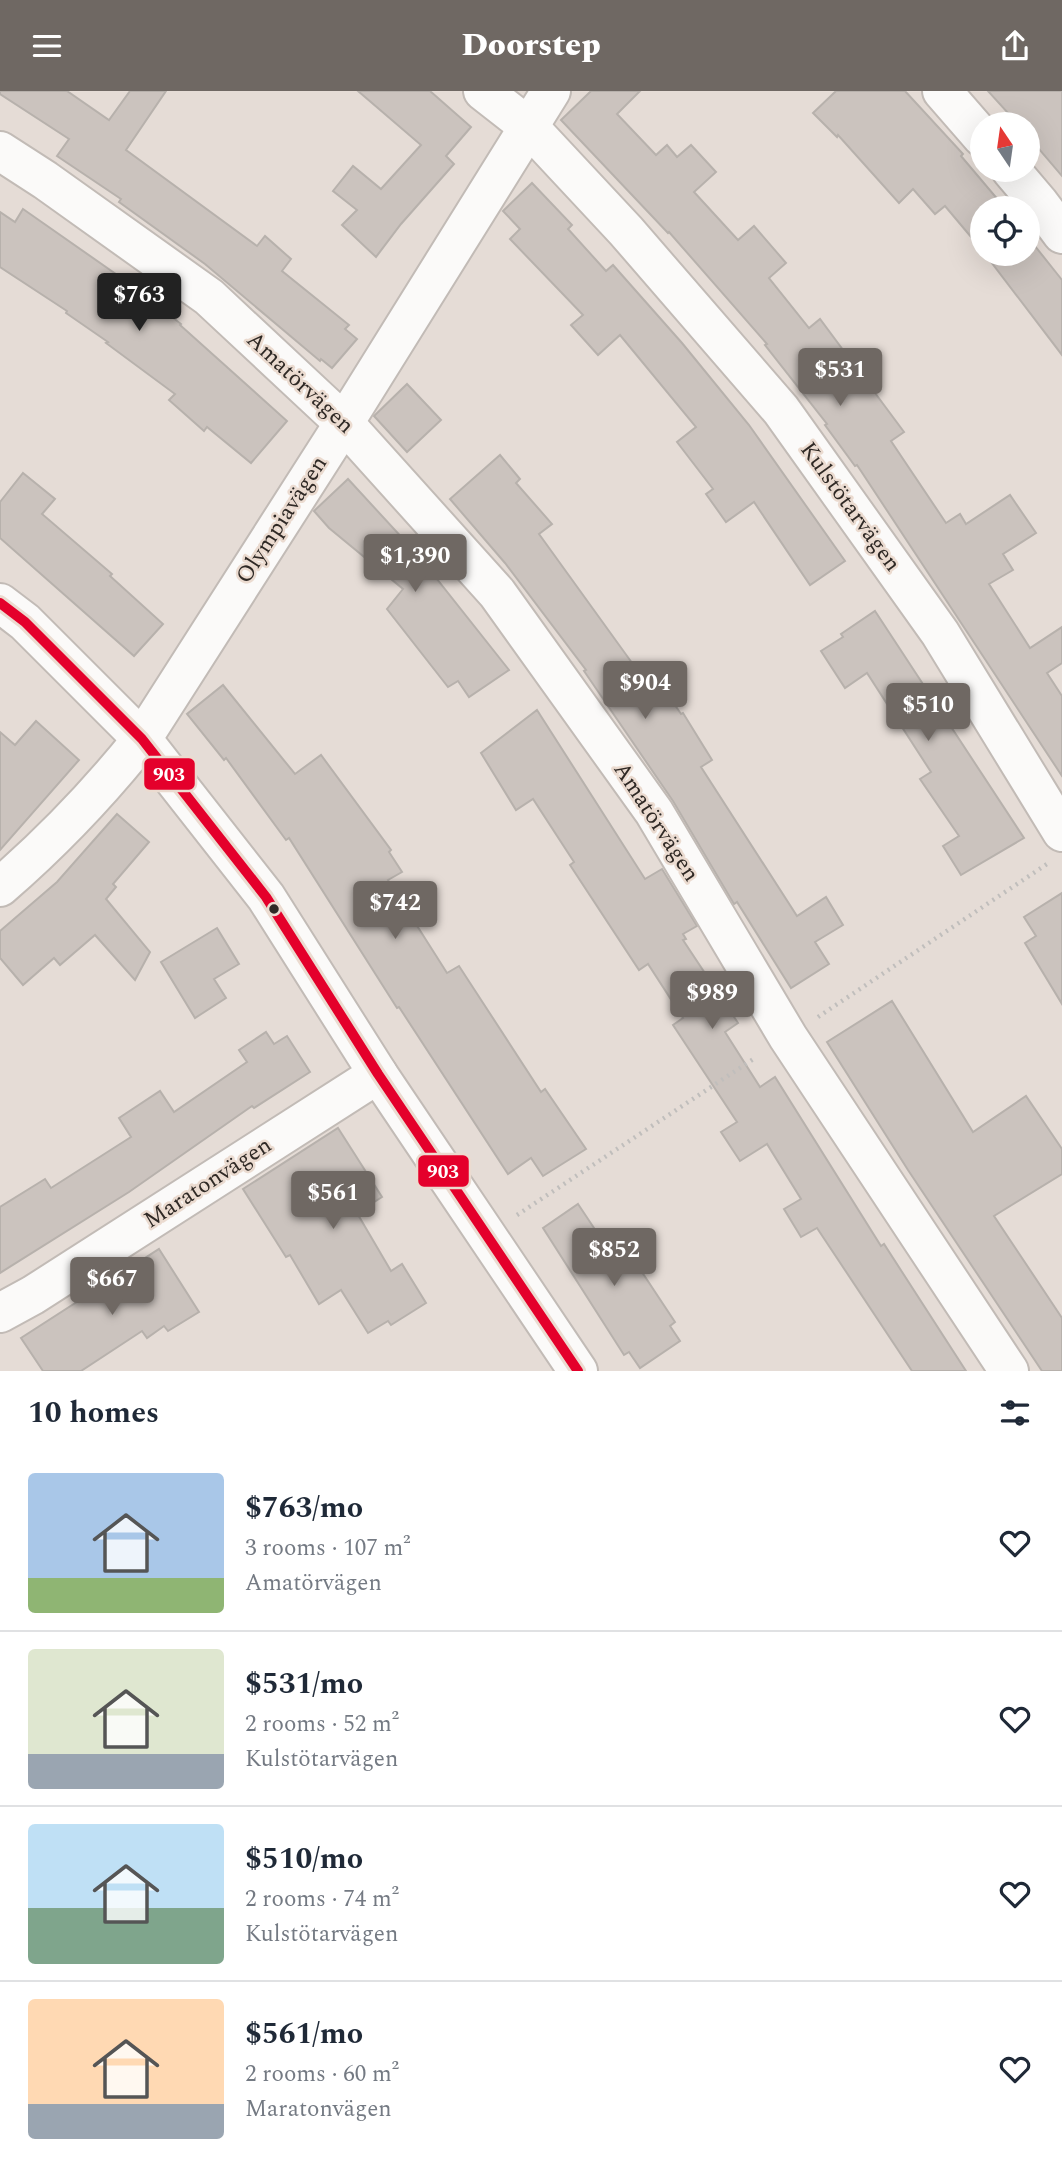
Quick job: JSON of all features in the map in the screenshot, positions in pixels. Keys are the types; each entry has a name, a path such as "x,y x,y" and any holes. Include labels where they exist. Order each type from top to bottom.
{"street":[{"name":"Kulstötarvägen","path":"483,91 529,127 626,231 781,411 940,632 1062,832"},
{"name":"Olympiavägen","path":"0,887 38,854 108,781 142,739 344,423 551,91"},
{"path":"942,91 970,123"},
{"name":"Amatörvägen","path":"0,151 46,180 209,297 344,423 497,593 654,812 788,1037 1009,1371"},
{"path":"1020,182 1062,235"},
{"path":"0,603 25,622 142,739 266,897 379,1075 578,1371"},
{"name":"Maratonvägen","path":"0,1313 45,1288 379,1075"}],"path":[{"path":"517,1215 533,1204"}],"building":[{"path":"0,91 67,91 109,120 130,91 166,91 126,150 257,246 265,236 291,259 282,271 349,325 345,329 357,339 332,368 321,359 320,361 205,264 119,202 121,199 57,156 69,139 0,94"},
{"path":"358,91 430,91 471,127 446,156 454,164 376,257 342,225 357,210 333,191 353,166 381,189 421,145"},
{"path":"591,91 640,91 617,114 656,155 667,145 677,157 691,145 716,172 694,192 738,240 754,226 786,263 769,278 809,328 820,319 904,432 891,441 946,523 960,514 966,524 1010,495 1036,533 1003,554 1013,570 989,584 1030,648 1062,627 1062,663 1047,673 1062,696 1062,776 857,465 855,466 825,425 827,424 765,345 767,344 669,232 561,120"},
{"path":"836,91 905,91 963,154 961,156 970,167 970,182 983,182 995,196 970,196 970,236 945,206 935,214 913,189 899,203 838,135 837,137 813,113"},
{"path":"988,91 1062,91 1062,176 1040,150 1040,112 1007,112"},
{"path":"532,183 572,225 568,229 606,271 613,265 682,343 749,425 845,561 810,585 754,502 726,522 706,494 713,489 677,442 696,427 620,335 598,355 571,325 583,315 510,239 520,229 503,211"},
{"path":"23,209 123,279 181,324 287,421 251,463 207,427 204,431 169,400 175,394 66,313 67,311 0,267 0,212 15,222"},
{"path":"1040,252 1062,280 1062,355 994,266 1040,266"},
{"path":"407,384 441,420 407,452 374,416"},
{"path":"500,455 520,479 516,483 552,524 539,534 653,692 662,686 681,714 683,713 712,760 701,767 797,916 826,897 843,925 815,942 829,964 791,988 737,902 734,904 673,801 584,671 586,670 505,563 450,499"},
{"path":"23,473 55,499 42,514 112,574 110,576 163,624 134,656 0,538 0,502"},
{"path":"348,479 417,554 509,670 469,697 458,681 448,687 387,609 403,589 329,528 314,511"},
{"path":"875,611 1024,838 961,875 943,846 959,836 920,779 931,772 867,673 845,688 821,651"},
{"path":"223,685 295,774 321,755 391,850 389,852 402,872 388,880 447,973 459,966 541,1092 545,1089 586,1149 543,1176 531,1158 508,1174 399,1007 397,1008 289,838 286,840 226,758 224,760 187,714"},
{"path":"537,710 645,879 662,869 697,926 683,934 686,939 683,940 738,1023 725,1032 760,1087 775,1077 881,1246 884,1244 966,1371 912,1371 817,1228 801,1237 784,1209 801,1199 767,1144 740,1161 721,1132 737,1122 673,1025 683,1018 648,964 639,970 570,865 574,862 533,799 516,810 481,753"},
{"path":"36,721 79,760 0,850 0,732 15,745"},
{"path":"117,814 149,842 113,884 116,887 106,899 150,952 135,980 95,935 60,965 54,958 23,985 0,958 0,931 57,882"},
{"path":"1062,893 1062,1004 1025,943 1036,936 1024,917"},
{"path":"217,928 239,964 214,979 226,998 195,1018 161,962"},
{"path":"892,1001 973,1132 1026,1096 1062,1149 1062,1174 994,1216 1062,1318 1062,1371 1042,1371 908,1170 827,1042"},
{"path":"266,1032 274,1044 287,1036 310,1072 254,1108 252,1106 129,1192 0,1273 0,1207 45,1179 51,1188 131,1137 119,1118 160,1091 174,1112 247,1062 239,1050"},
{"path":"338,1128 382,1197 357,1213 391,1271 402,1264 426,1303 391,1325 388,1321 368,1333 341,1290 319,1304 290,1255 286,1257 243,1189"},
{"path":"578,1204 606,1246 616,1240 619,1244 622,1242 675,1322 670,1326 680,1341 640,1368 629,1352 624,1355 543,1228"},
{"path":"159,1249 199,1312 168,1331 164,1326 147,1338 142,1331 81,1371 43,1371 21,1338"}],"transit line":[{"name":"903","path":"0,603 25,622 142,739 266,897 378,1074 578,1371"}]}
